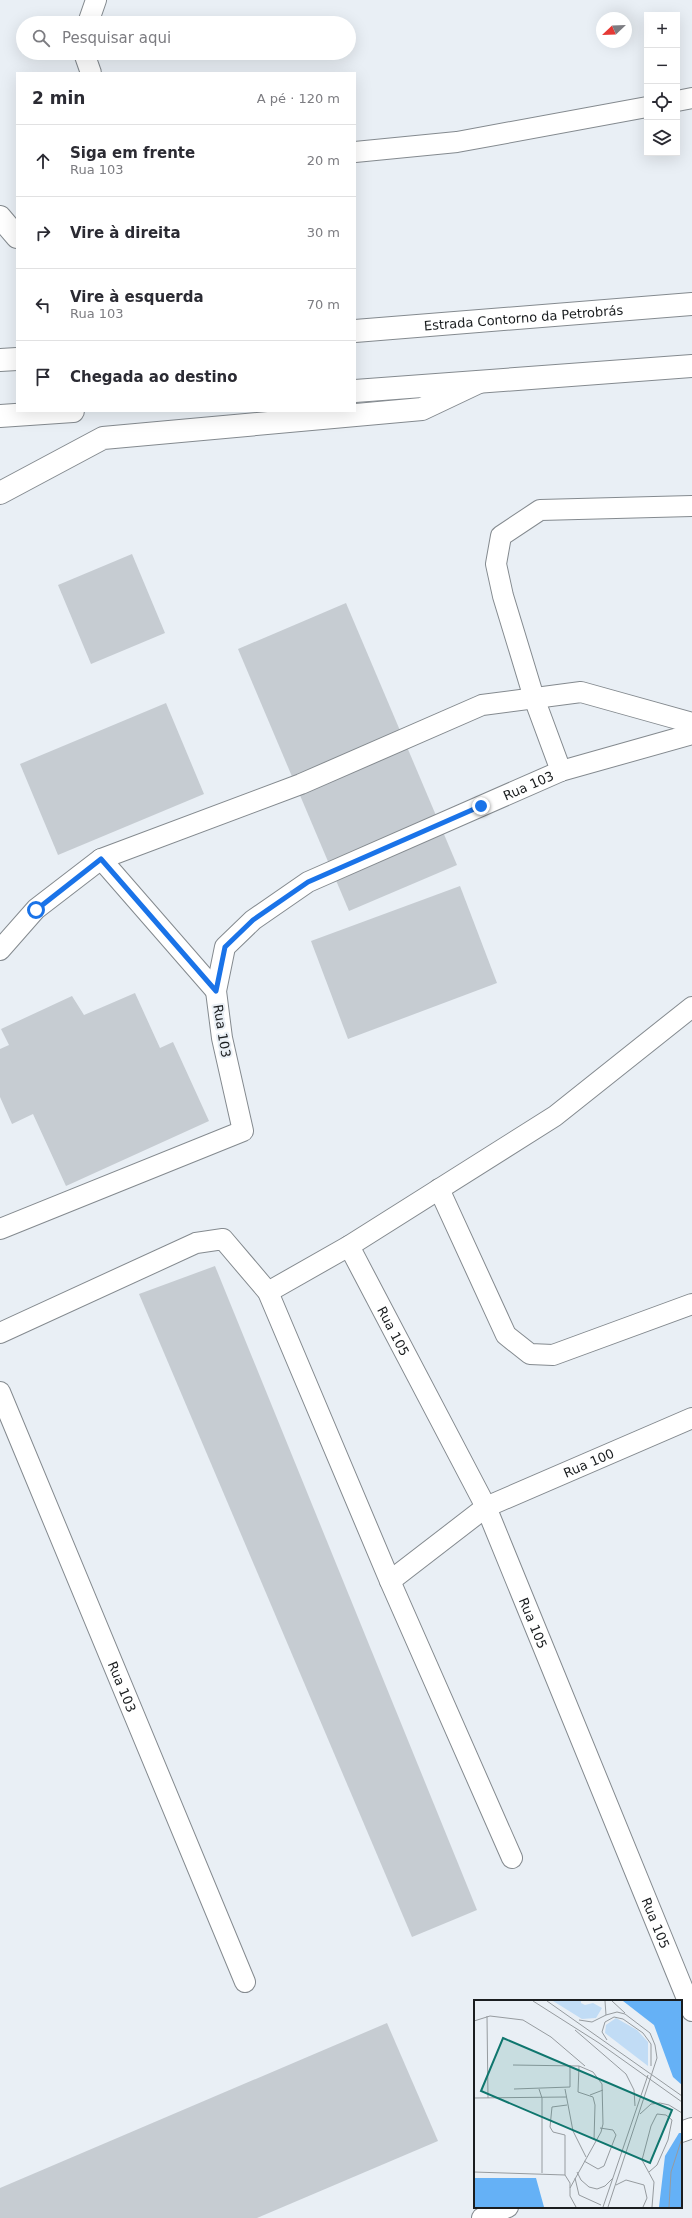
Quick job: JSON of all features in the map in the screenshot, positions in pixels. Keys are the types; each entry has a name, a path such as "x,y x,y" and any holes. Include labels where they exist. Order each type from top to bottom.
{"main road":[{"path":"0,217 16,236"},
{"name":"Estrada Contorno da Petrobrás","path":"356,331 692,304"},
{"path":"0,360 16,359"},
{"path":"356,391 692,366"},
{"path":"0,493 103,438 422,409 478,382"},
{"path":"0,416 58,412"}],"lane":[{"path":"90,16 96,0"},
{"path":"86,60 91,72"},
{"path":"680,100 692,98"},
{"path":"356,152 456,142 644,108"},
{"path":"561,771 534,698 500,583 496,564 502,536 540,510 692,506"},
{"path":"0,950 36,910 101,859 301,784 482,705 581,692 692,723"},
{"name":"Rua 103","path":"0,1229 243,1131 222,1038 216,991 225,947 253,920 308,882 561,771 692,734"},
{"path":"101,859 216,991"},
{"path":"268,1292 349,1246 555,1116 692,1007"},
{"path":"440,1189 506,1335 530,1354 553,1355 692,1304"},
{"path":"0,1333 196,1243 223,1239 268,1292 390,1581 512,1858"},
{"name":"Rua 105","path":"349,1246 486,1507 692,2011"},
{"name":"Rua 103","path":"0,1392 245,1982"},
{"name":"Rua 100","path":"390,1581 486,1507 692,1418"},
{"path":"682,2132 692,2128"},
{"path":"482,2218 506,2208"}],"building":[{"path":"132,554 165,633 91,664 58,585"},
{"path":"346,603 457,865 349,911 238,649"},
{"path":"166,703 204,794 58,855 20,764"},
{"path":"460,886 497,983 348,1039 311,941"},
{"path":"135,993 160,1048 173,1042 209,1121 66,1186 33,1114 12,1124 0,1097 0,1049 9,1045 1,1029 72,996 84,1015"},
{"path":"215,1266 477,1910 412,1937 139,1294"},
{"path":"387,2023 438,2141 257,2218 0,2218 0,2188"}],"route":[{"path":"36,910 101,859 216,991 225,947 253,920 308,882 481,806"}]}
